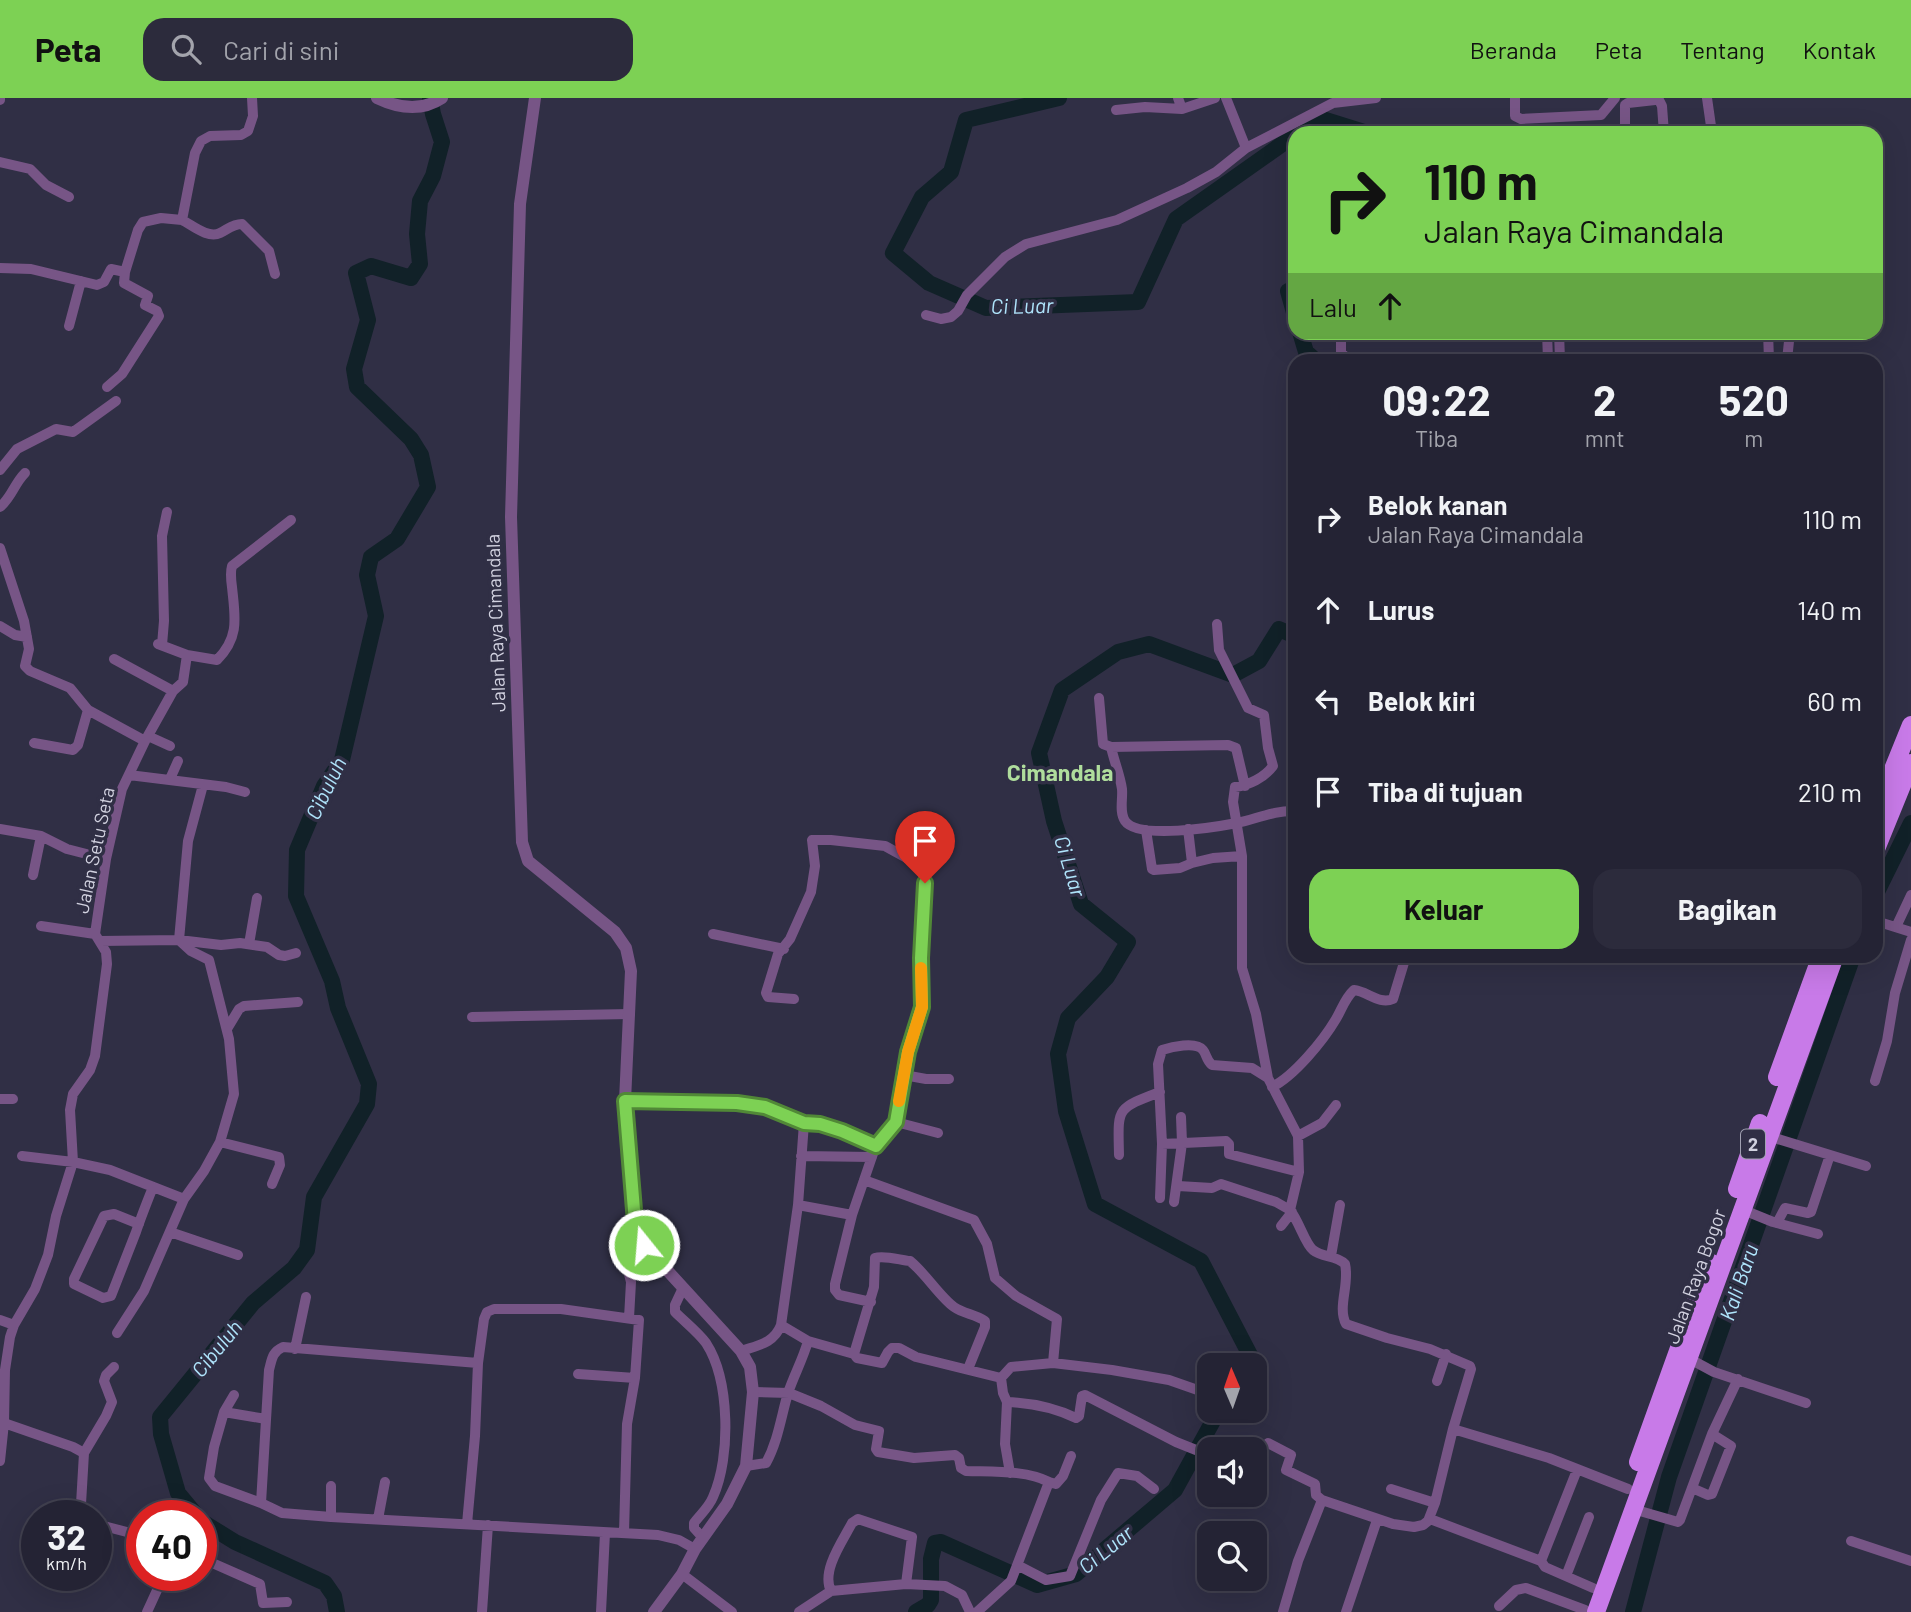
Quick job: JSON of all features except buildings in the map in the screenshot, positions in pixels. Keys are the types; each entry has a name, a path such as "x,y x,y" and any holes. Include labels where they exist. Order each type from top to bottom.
{"highway":[{"path":"1883,801 1911,725"},
{"path":"1883,803 1911,764"},
{"name":"Jalan Raya Bogor","path":"1588,1611 1593,1588 1628,1489 1818,963"},
{"name":"Jalan Raya Bogor","path":"1588,1611 1638,1511 1833,963"}],"street":[{"path":"181,220 197,146 211,136 241,135 248,131 253,116 252,98"},
{"path":"377,98 399,107 435,101"},
{"name":"Jalan Raya Cimandala","path":"535,98 520,204 511,517 520,830 528,860 622,939 626,948 631,971 625,1101 635,1222 644,1245 741,1351 750,1367 753,1392 746,1466 727,1504 654,1612"},
{"path":"1116,110 1215,98"},
{"path":"1226,98 1246,148"},
{"path":"1289,126 1334,103 1376,98"},
{"path":"1515,98 1515,116 1521,119 1601,115 1615,98"},
{"path":"1707,98 1711,126"},
{"path":"1625,126 1625,105 1655,100 1659,100 1662,106 1663,126"},
{"path":"926,315 945,318 958,311 967,295 1005,257 1019,247 1037,239 1117,220 1216,172 1246,148 1288,127"},
{"path":"0,162 30,169 46,185 69,197"},
{"path":"107,387 122,374 159,316 145,305 148,296 124,283 125,272 142,222 160,218 181,220 211,235 219,234 235,224 242,224 269,251 275,274"},
{"path":"0,268 31,269 97,285 104,282 111,269 125,272"},
{"path":"69,326 81,281"},
{"path":"0,470 17,450 56,429 73,432 116,401"},
{"path":"0,507 25,473"},
{"path":"167,512 162,536 164,621 160,645 187,655 219,659 233,637 235,626 232,566 291,520"},
{"path":"0,548 19,600 27,637 29,649 25,666 30,671 70,688 89,710 147,739 170,746"},
{"path":"1217,624 1218,646 1248,708 1264,715 1273,766 1245,786 1234,788 1233,802 1242,856 1242,968 1256,1014 1270,1083 1298,1136 1299,1172 1291,1211 1281,1226"},
{"path":"1,626 15,635 27,637"},
{"name":"Jalan Setu Seta","path":"0,1461 5,1423 5,1370 9,1338 31,1298 48,1255 56,1216 73,1162 70,1110 75,1089 90,1070 95,1056 107,958 97,938 106,859 119,799 173,691 185,678 187,655"},
{"path":"114,659 173,691"},
{"path":"1099,698 1103,744 1111,747 1228,745 1236,748 1245,786"},
{"path":"34,743 74,750 89,710"},
{"path":"1111,747 1122,789 1123,819 1127,824 1146,830 1188,829 1237,823 1288,810"},
{"path":"170,779 178,761"},
{"path":"130,775 245,792"},
{"path":"179,940 188,841 203,785"},
{"path":"1188,829 1192,863"},
{"path":"1146,830 1153,870 1180,869 1213,858 1242,856"},
{"path":"1,832 41,836 67,849 106,859"},
{"path":"33,875 41,836"},
{"path":"794,999 766,996 774,964 804,911 811,892 815,866 812,841 831,840 885,846 916,863 925,883 921,958 923,996 896,1122 877,1147 864,1180 852,1215 835,1290 839,1296 871,1303"},
{"path":"1896,927 1911,895"},
{"path":"249,944 257,898"},
{"path":"1883,923 1911,932"},
{"path":"41,926 97,938 179,940 221,945 249,944 267,947 279,956 296,953"},
{"path":"713,934 784,949"},
{"path":"117,1333 144,1291 184,1199 220,1142 234,1094 227,1030 209,960 191,951 179,940"},
{"path":"1875,1081 1887,1041 1895,993 1911,940"},
{"path":"1160,1198 1162,1144 1159,1053 1165,1048 1196,1045 1203,1049 1208,1063 1212,1065 1252,1068 1270,1083 1284,1081 1318,1043 1354,990 1386,1002 1393,999 1404,963"},
{"path":"227,1030 239,1009 244,1006 298,1002"},
{"path":"472,1017 630,1014"},
{"path":"904,1075 949,1079"},
{"path":"1119,1155 1118,1121 1121,1111 1130,1103 1160,1091"},
{"path":"0,1099 13,1099"},
{"path":"625,1101 737,1103 765,1107 804,1123 820,1124 877,1147"},
{"path":"1298,1136 1322,1123 1336,1105"},
{"path":"1174,1202 1182,1143 1181,1117"},
{"path":"896,1122 939,1133"},
{"path":"741,1351 770,1341 777,1335 781,1325 798,1205 804,1123"},
{"path":"1772,1137 1866,1166"},
{"path":"1162,1144 1226,1141 1229,1144 1229,1154 1299,1172"},
{"path":"220,1142 279,1157 280,1165 272,1184"},
{"path":"801,1156 877,1147"},
{"path":"1774,1222 1785,1208 1811,1212 1830,1155"},
{"path":"23,1156 110,1170 184,1199"},
{"path":"864,1180 974,1220 987,1244 995,1278 1016,1296 1058,1319 1053,1363"},
{"path":"1178,1186 1212,1188 1220,1184 1276,1202 1291,1211 1314,1251 1342,1261 1347,1269 1343,1313 1346,1324 1446,1354 1470,1366 1435,1503 1430,1519 1423,1525 1414,1527 1377,1520 1322,1500 1316,1495 1315,1484 1286,1470 1292,1455 1268,1443"},
{"path":"139,1224 114,1214 104,1216 74,1279 75,1284 103,1298 111,1296 139,1224 153,1187"},
{"path":"798,1205 852,1215"},
{"path":"1331,1256 1340,1205"},
{"path":"1746,1212 1818,1234"},
{"path":"170,1232 238,1255"},
{"path":"629,1318 631,1282 627,1266 644,1245"},
{"path":"854,1354 871,1303 875,1258 879,1256 910,1261 950,1304 985,1321 968,1368"},
{"path":"683,1288 674,1304 675,1312 704,1340 711,1352 721,1384 726,1437 722,1474 712,1500 694,1523 694,1528 703,1538"},
{"path":"295,1349 306,1297"},
{"path":"467,1524 478,1363 487,1312 494,1309 561,1309 639,1320 635,1378 627,1424 624,1533"},
{"path":"0,1320 14,1325"},
{"path":"781,1325 808,1341 854,1354 857,1358 882,1363 892,1348 899,1348 916,1357 1001,1378"},
{"path":"746,1466 766,1463 774,1449 789,1393 803,1361 808,1341"},
{"path":"261,1503 272,1356 276,1350 283,1347 478,1363"},
{"path":"1437,1381 1446,1354"},
{"path":"1691,1360 1714,1372 1806,1403"},
{"path":"1010,1473 1005,1444 1007,1402 1001,1378 1011,1367 1053,1363 1112,1370 1169,1380 1197,1390"},
{"path":"81,1500 84,1453 112,1402 104,1381 106,1374 114,1367"},
{"path":"578,1374 635,1378"},
{"path":"1638,1511 1679,1521 1712,1434 1738,1380"},
{"path":"753,1392 789,1393 821,1406 855,1425 879,1431 876,1452 914,1458 955,1455 961,1468 966,1471 1030,1475 1056,1485 1071,1456"},
{"path":"234,1395 224,1412 209,1478 215,1486 282,1513 670,1536 695,1549"},
{"path":"1007,1402 1046,1406 1076,1418 1079,1416 1082,1396 1085,1395 1196,1450"},
{"path":"224,1412 266,1419"},
{"path":"5,1423 84,1453"},
{"path":"1453,1429 1549,1458 1628,1489"},
{"path":"1692,1488 1708,1495 1712,1494 1731,1446 1712,1434"},
{"path":"1541,1561 1577,1470"},
{"path":"1015,1573 1046,1580 1070,1576 1101,1500 1118,1473 1137,1476 1154,1489"},
{"path":"378,1519 385,1482"},
{"path":"977,1612 1015,1573 1049,1482"},
{"path":"331,1486 331,1517"},
{"path":"1391,1489 1435,1503"},
{"path":"712,1500 727,1504"},
{"path":"1284,1612 1298,1561 1322,1500"},
{"path":"1566,1576 1589,1517"},
{"path":"831,1591 827,1584 828,1575 852,1523 858,1519 912,1537 906,1584"},
{"path":"1430,1519 1525,1553 1541,1561 1545,1567 1593,1588"},
{"path":"1346,1612 1377,1520"},
{"path":"482,1612 488,1525"},
{"path":"601,1612 606,1533"},
{"path":"1851,1541 1911,1561"},
{"path":"217,1565 260,1584 263,1607 287,1602"},
{"path":"682,1574 732,1612"},
{"path":"799,1612 831,1591 926,1584 945,1586 962,1595 970,1612"},
{"path":"1499,1605 1516,1590 1526,1588 1588,1611"},
{"path":"146,1612 156,1591"}],"waterway":[{"name":"Cibuluh","path":"184,1500 178,1493 161,1434 160,1417 253,1303 294,1268 307,1250 314,1197 367,1104 369,1084 338,1008 332,981 296,896 297,850 324,786 342,760 376,616 367,575 371,557 397,539 428,487 421,455 411,439 357,387 354,369 368,320 356,273 371,266 411,278 420,264 417,234 420,201 433,176 442,142 430,98"},
{"name":"Ci Luar","path":"1059,98 966,120 951,172 922,197 893,253 929,283 986,308 1138,302 1176,219 1288,140"},
{"name":"Ci Luar","path":"1308,126 1319,118 1345,126"},
{"name":"Ci Luar","path":"1302,340 1308,354"},
{"name":"Ci Luar","path":"1249,1353 1201,1261 1095,1204 1066,1111 1058,1054 1068,1018 1107,977 1128,942 1081,904 1054,821 1039,753 1062,690 1118,652 1149,644 1233,675 1259,661 1279,629 1288,633"},
{"name":"Kali Baru","path":"1883,880 1911,823"},
{"name":"Kali Baru","path":"1633,1612 1669,1477 1851,963"},
{"name":"Ci Luar","path":"916,1612 931,1600 931,1559 935,1543 941,1542 1037,1585 1076,1574 1175,1490 1212,1423"},
{"name":"Cibuluh","path":"217,1531 235,1542 325,1583 334,1596 337,1612"}],"slow traffic":[{"path":"899,1101 908,1052 922,1007 921,968"}],"district":[{"name":"Cimandala","path":"1060,772"}],"route":[{"path":"644,1245 635,1222 625,1101 737,1103 765,1107 781,1111 804,1123 820,1124 842,1131 876,1146 896,1122 908,1052 922,1007 921,958 925,883"}]}
